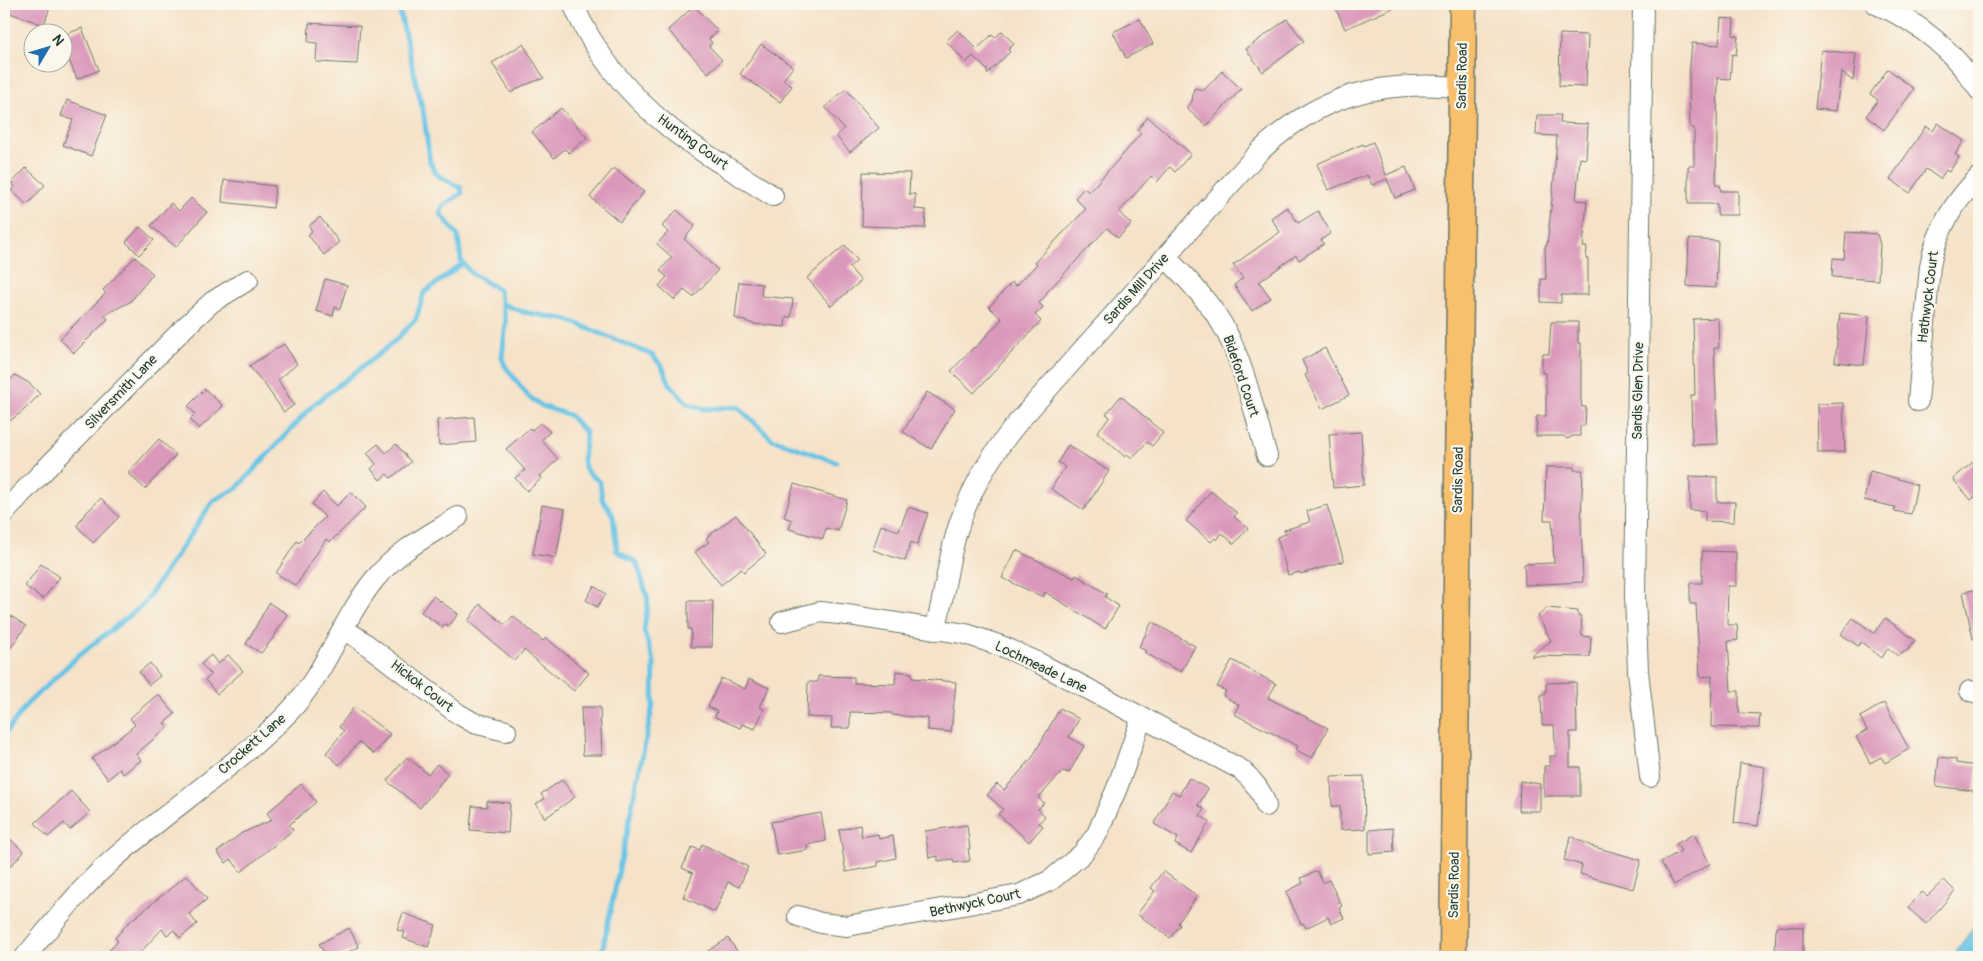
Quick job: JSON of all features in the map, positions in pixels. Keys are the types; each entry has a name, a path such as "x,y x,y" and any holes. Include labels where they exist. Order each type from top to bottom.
{"main road":[{"name":"Sardis Road","path":"1453,957 1463,4"}],"street":[{"name":"Hunting Court","path":"573,4 597,49 637,98 687,141 773,196"},
{"name":"Sardis Glen Drive","path":"1643,4 1635,595 1638,671 1650,777"},
{"path":"1876,4 1909,20 1933,38 1946,49 1979,90"},
{"name":"Sardis Mill Drive","path":"936,630 953,545 978,480 991,458 1019,421 1260,152 1296,120 1338,98 1400,85 1431,84 1461,86"},
{"name":"Hathwyck Court","path":"1918,401 1930,266 1934,245 1950,211 1964,192 1979,178"},
{"name":"Bideford Court","path":"1165,257 1198,291 1223,325 1240,367 1267,456"},
{"name":"Silversmith Lane","path":"4,514 27,488 185,327 212,302 248,280"},
{"name":"Crockett Lane","path":"26,957 70,902 109,863 260,739 302,697 372,582 401,552 458,517"},
{"name":"Lochmeade Lane","path":"782,622 820,612 848,615 966,634 1004,647 1035,661 1240,769 1257,788 1266,806"},
{"name":"Hickok Court","path":"344,629 457,713 474,723 506,730"},
{"name":"Bethwyck Court","path":"798,916 821,923 847,926 1019,895 1051,880 1082,854 1097,834 1117,788 1142,717"}],"water":[{"path":"1979,920 1979,957 1951,957 1953,955"}],"building":[{"path":"4,4 51,4 45,22 35,22 4,11"},
{"path":"1334,4 1402,4 1345,29"},
{"path":"694,6 718,31 709,39 712,43 709,46 722,60 708,73 668,30"},
{"path":"1721,18 1734,19 1733,35 1738,36 1736,55 1732,54 1730,79 1718,78 1716,185 1720,185 1721,191 1738,191 1738,215 1717,215 1717,204 1688,204 1688,166 1694,166 1694,128 1690,127 1689,76 1692,43 1719,45"},
{"path":"1140,19 1153,44 1126,58 1113,32"},
{"path":"1287,19 1304,41 1263,72 1246,49"},
{"path":"309,23 360,26 357,64 316,62 317,43 308,42"},
{"path":"82,28 99,70 77,79 72,67 72,32"},
{"path":"958,30 977,49 992,35 995,38 1002,31 1014,44 1008,50 1010,52 987,74 987,70 973,56 966,63 946,41"},
{"path":"1560,34 1588,35 1586,87 1559,86"},
{"path":"523,44 544,78 522,86 511,93 492,63"},
{"path":"761,44 793,67 783,80 792,86 780,102 740,74"},
{"path":"1821,50 1856,54 1853,81 1841,72 1836,111 1815,109"},
{"path":"1888,69 1914,89 1884,130 1866,116 1878,100 1870,94"},
{"path":"1222,71 1241,89 1206,126 1186,108 1192,101 1194,88 1204,90"},
{"path":"846,89 879,128 850,152 836,136 844,129 825,107"},
{"path":"67,100 107,115 91,156 63,145 73,120 61,116"},
{"path":"561,108 587,138 569,153 565,149 554,158 532,132"},
{"path":"1537,115 1561,115 1560,123 1588,124 1586,159 1580,158 1576,200 1587,201 1583,247 1587,247 1588,295 1561,295 1561,303 1541,302 1541,279 1546,279 1545,246 1547,246 1557,136 1536,135"},
{"path":"1148,117 1191,154 1175,172 1170,167 1157,182 1151,176 1119,212 1131,224 1118,238 1107,228 1046,293 1039,303 1043,307 1035,315 1041,321 974,393 951,371 1002,319 989,307 1012,282 1016,286 1037,264 1035,262 1086,209 1075,198 1084,188 1089,192 1127,150 1141,133 1137,130"},
{"path":"1938,123 1964,141 1955,154 1959,157 1949,172 1946,170 1940,179 1926,169 1910,193 1890,179 1926,126 1933,131"},
{"path":"1373,142 1386,175 1406,167 1415,190 1395,198 1387,179 1372,185 1367,175 1328,190 1317,164 1363,144 1364,146"},
{"path":"26,168 45,185 27,205 11,190 15,187 12,183"},
{"path":"614,168 644,192 620,222 590,197"},
{"path":"863,172 910,173 909,194 915,194 915,209 926,210 925,228 862,226"},
{"path":"224,180 275,186 273,208 222,202"},
{"path":"191,198 207,212 176,247 151,226 171,203 179,211"},
{"path":"1287,207 1298,223 1318,211 1331,233 1321,240 1324,244 1299,260 1296,255 1259,282 1271,298 1252,311 1234,285 1243,278 1233,265 1280,232 1271,218"},
{"path":"677,210 695,226 684,239 718,270 693,297 684,290 675,300 659,286 667,277 660,271 672,257 657,244 668,232 662,226"},
{"path":"320,217 339,242 324,255 308,235 312,231 309,226"},
{"path":"140,227 154,240 139,255 126,242"},
{"path":"1846,232 1877,234 1880,245 1878,280 1832,277 1833,258 1844,259"},
{"path":"1689,239 1718,241 1716,288 1687,286"},
{"path":"845,245 857,260 849,267 861,281 831,306 807,278"},
{"path":"135,257 153,274 130,302 104,315 108,319 74,353 60,339 106,293 103,290"},
{"path":"325,279 347,285 340,309 335,307 333,316 316,311"},
{"path":"739,282 762,284 761,296 793,299 791,317 786,317 785,327 754,324 735,318"},
{"path":"1840,313 1869,316 1864,365 1835,362"},
{"path":"1718,318 1719,348 1714,348 1718,444 1692,445 1691,395 1695,395 1693,319"},
{"path":"1551,322 1578,322 1578,343 1581,343 1581,400 1582,407 1586,407 1585,426 1580,426 1580,436 1573,436 1567,439 1564,436 1536,436 1537,416 1546,416 1546,373 1542,373 1542,354 1549,354"},
{"path":"284,344 297,364 278,380 294,405 284,412 249,366"},
{"path":"1325,348 1349,395 1322,409 1305,375 1308,373 1302,360"},
{"path":"15,375 29,383 40,394 22,412 4,425 4,387"},
{"path":"205,389 223,406 199,429 190,420 195,414 188,406"},
{"path":"927,392 955,409 931,449 903,432"},
{"path":"1121,396 1163,433 1152,446 1147,442 1132,458 1127,454 1125,457 1097,432 1110,417 1106,414"},
{"path":"1843,403 1845,452 1818,453 1817,404"},
{"path":"474,417 476,442 439,445 437,420"},
{"path":"540,423 550,432 541,440 558,459 540,476 542,478 527,491 515,478 525,470 506,449 530,428 532,430"},
{"path":"1361,432 1364,485 1333,488 1329,434"},
{"path":"159,439 176,455 145,489 128,473"},
{"path":"378,444 386,453 396,444 411,462 391,478 387,474 380,480 371,469 376,464 367,453"},
{"path":"1068,445 1109,471 1084,510 1051,489 1065,467 1058,462"},
{"path":"1979,457 1979,493 1971,500 1953,479"},
{"path":"1546,467 1574,467 1574,470 1583,470 1581,520 1583,582 1525,585 1524,564 1554,563 1552,520 1544,520"},
{"path":"1870,471 1917,485 1911,514 1894,511 1895,507 1864,500"},
{"path":"1690,476 1717,477 1717,502 1735,502 1734,522 1705,521 1705,511 1690,510"},
{"path":"794,484 847,500 838,531 826,528 823,539 789,529 792,520 784,517"},
{"path":"1211,491 1237,513 1234,517 1248,528 1234,544 1222,533 1217,540 1215,538 1211,542 1186,521"},
{"path":"323,492 337,506 351,492 366,507 330,542 326,539 296,586 276,573 297,541 299,543 325,517 312,504"},
{"path":"101,498 119,517 93,543 77,526 83,516"},
{"path":"542,505 565,509 556,558 533,554"},
{"path":"1327,505 1344,561 1301,574 1300,572 1288,575 1277,537 1286,534 1284,530 1310,522 1307,511"},
{"path":"908,507 928,513 917,545 911,542 905,561 873,550 881,525 899,531"},
{"path":"736,515 766,554 744,572 741,569 721,585 695,552 709,542 706,538"},
{"path":"1016,550 1074,578 1076,575 1107,594 1105,597 1119,606 1105,629 1045,592 1043,597 1002,578"},
{"path":"1702,551 1736,552 1736,586 1728,586 1727,625 1737,625 1738,640 1728,641 1731,691 1739,691 1739,713 1760,714 1759,728 1711,727 1712,676 1700,677 1696,604 1690,604 1690,583 1702,583"},
{"path":"41,564 60,577 43,599 25,586"},
{"path":"594,586 606,594 597,607 586,600"},
{"path":"1979,589 1979,638 1973,639 1963,592"},
{"path":"433,596 458,614 449,626 445,624 443,627 421,612"},
{"path":"688,601 713,601 712,647 691,647 691,629 688,629"},
{"path":"269,603 287,614 274,637 261,653 246,644"},
{"path":"480,604 505,625 513,616 543,641 546,638 589,673 574,691 524,650 515,661 468,621"},
{"path":"1547,608 1578,611 1578,616 1581,616 1582,636 1591,637 1590,657 1531,656 1551,641 1538,616"},
{"path":"11,616 26,626 4,657 4,627"},
{"path":"1853,618 1874,633 1885,618 1915,640 1908,650 1898,656 1888,648 1882,658 1861,642 1858,646 1841,634"},
{"path":"1152,622 1195,646 1181,672 1145,653 1146,651 1139,647"},
{"path":"211,655 218,664 228,655 243,671 217,694 205,680 211,675 201,664"},
{"path":"1232,660 1276,684 1268,698 1328,728 1312,758 1296,750 1298,746 1234,714 1239,705 1223,696 1226,691 1217,687"},
{"path":"150,663 160,676 149,685 139,672"},
{"path":"896,671 912,673 912,678 956,682 951,732 928,730 928,718 892,715 892,713 850,712 850,728 831,728 832,718 807,717 808,682 818,682 818,676 854,677 854,683 895,684"},
{"path":"721,678 745,689 749,679 769,688 760,707 764,709 755,729 742,724 740,728 715,717 717,711 708,707"},
{"path":"1576,682 1577,732 1570,732 1570,767 1580,767 1580,796 1544,796 1544,766 1550,766 1550,756 1556,756 1554,725 1542,725 1541,694 1546,694 1546,683"},
{"path":"158,694 175,714 164,723 168,727 136,754 141,760 123,774 120,769 108,779 92,759 135,725 130,718"},
{"path":"1884,703 1909,749 1885,763 1881,757 1870,763 1856,737 1867,730 1860,717"},
{"path":"354,707 390,734 374,754 359,742 339,765 326,753 344,731 339,727"},
{"path":"581,707 600,707 602,755 583,755"},
{"path":"1060,708 1079,719 1069,737 1084,746 1069,773 1063,771 1038,798 1044,803 1038,809 1045,816 1039,823 1043,826 1029,842 998,814 1003,809 987,795 997,784 1004,790 1032,758"},
{"path":"407,757 428,774 437,764 448,774 420,808 387,781"},
{"path":"1939,757 1956,759 1956,763 1977,766 1974,791 1936,786"},
{"path":"1740,763 1765,767 1758,826 1734,823"},
{"path":"1364,776 1365,829 1340,830 1340,806 1332,806 1331,777"},
{"path":"1189,778 1208,789 1198,805 1204,809 1200,816 1210,821 1191,853 1175,844 1178,838 1154,824 1172,791 1179,795"},
{"path":"562,780 575,797 545,818 536,804 544,799 541,794"},
{"path":"1520,781 1540,784 1540,811 1519,811"},
{"path":"301,784 316,802 289,825 293,830 241,872 231,859 226,863 217,852 242,833 272,820 267,813"},
{"path":"71,791 90,812 70,830 64,823 48,837 35,823"},
{"path":"487,801 510,803 508,833 470,830 472,806 487,807"},
{"path":"821,813 826,841 807,845 808,850 777,855 771,822"},
{"path":"860,825 862,837 878,834 879,839 893,836 896,858 878,862 878,866 846,872 839,830"},
{"path":"967,825 970,861 954,863 953,859 938,861 938,856 929,858 925,831"},
{"path":"1393,828 1394,852 1369,854 1369,830"},
{"path":"4,833 24,852 4,873"},
{"path":"1694,834 1710,864 1674,885 1661,862 1681,851 1676,844"},
{"path":"1571,836 1591,846 1641,860 1633,889 1580,874 1582,865 1564,860"},
{"path":"702,844 748,867 739,887 728,882 715,912 683,897 693,873 682,868 692,847 700,850"},
{"path":"1163,871 1197,896 1170,938 1137,914 1155,891 1151,888"},
{"path":"1317,871 1323,883 1329,880 1342,906 1339,908 1344,918 1331,924 1328,917 1306,928 1303,923 1301,924 1286,892 1303,883 1301,878"},
{"path":"187,875 207,899 189,914 197,924 180,938 174,930 167,935 162,929 136,957 103,957 118,941 115,938 128,923"},
{"path":"1944,880 1955,891 1926,924 1908,908 1922,892 1927,896"},
{"path":"403,913 436,925 428,947 403,938 405,932 397,930"},
{"path":"1776,926 1803,927 1803,957 1775,957"},
{"path":"349,928 359,947 338,957 327,957 319,944"},
{"path":"728,938 741,957 699,957"}],"waterway":[{"path":"398,4 424,116 430,162 437,175 461,188 462,193 444,205 440,213 458,236 463,263 471,273 499,290 506,322 502,357 505,366 528,396 542,406 569,415 586,433 583,461 587,472 600,482 602,499 613,515 617,551 637,563 648,600 644,631 654,662 653,704 601,957"},
{"path":"4,735 27,704 79,655 143,605 213,501 237,488 313,405 393,343 416,319 424,293 463,263"},
{"path":"503,304 523,312 568,320 652,355 662,366 670,384 688,404 704,409 738,407 772,439 836,462"}]}
